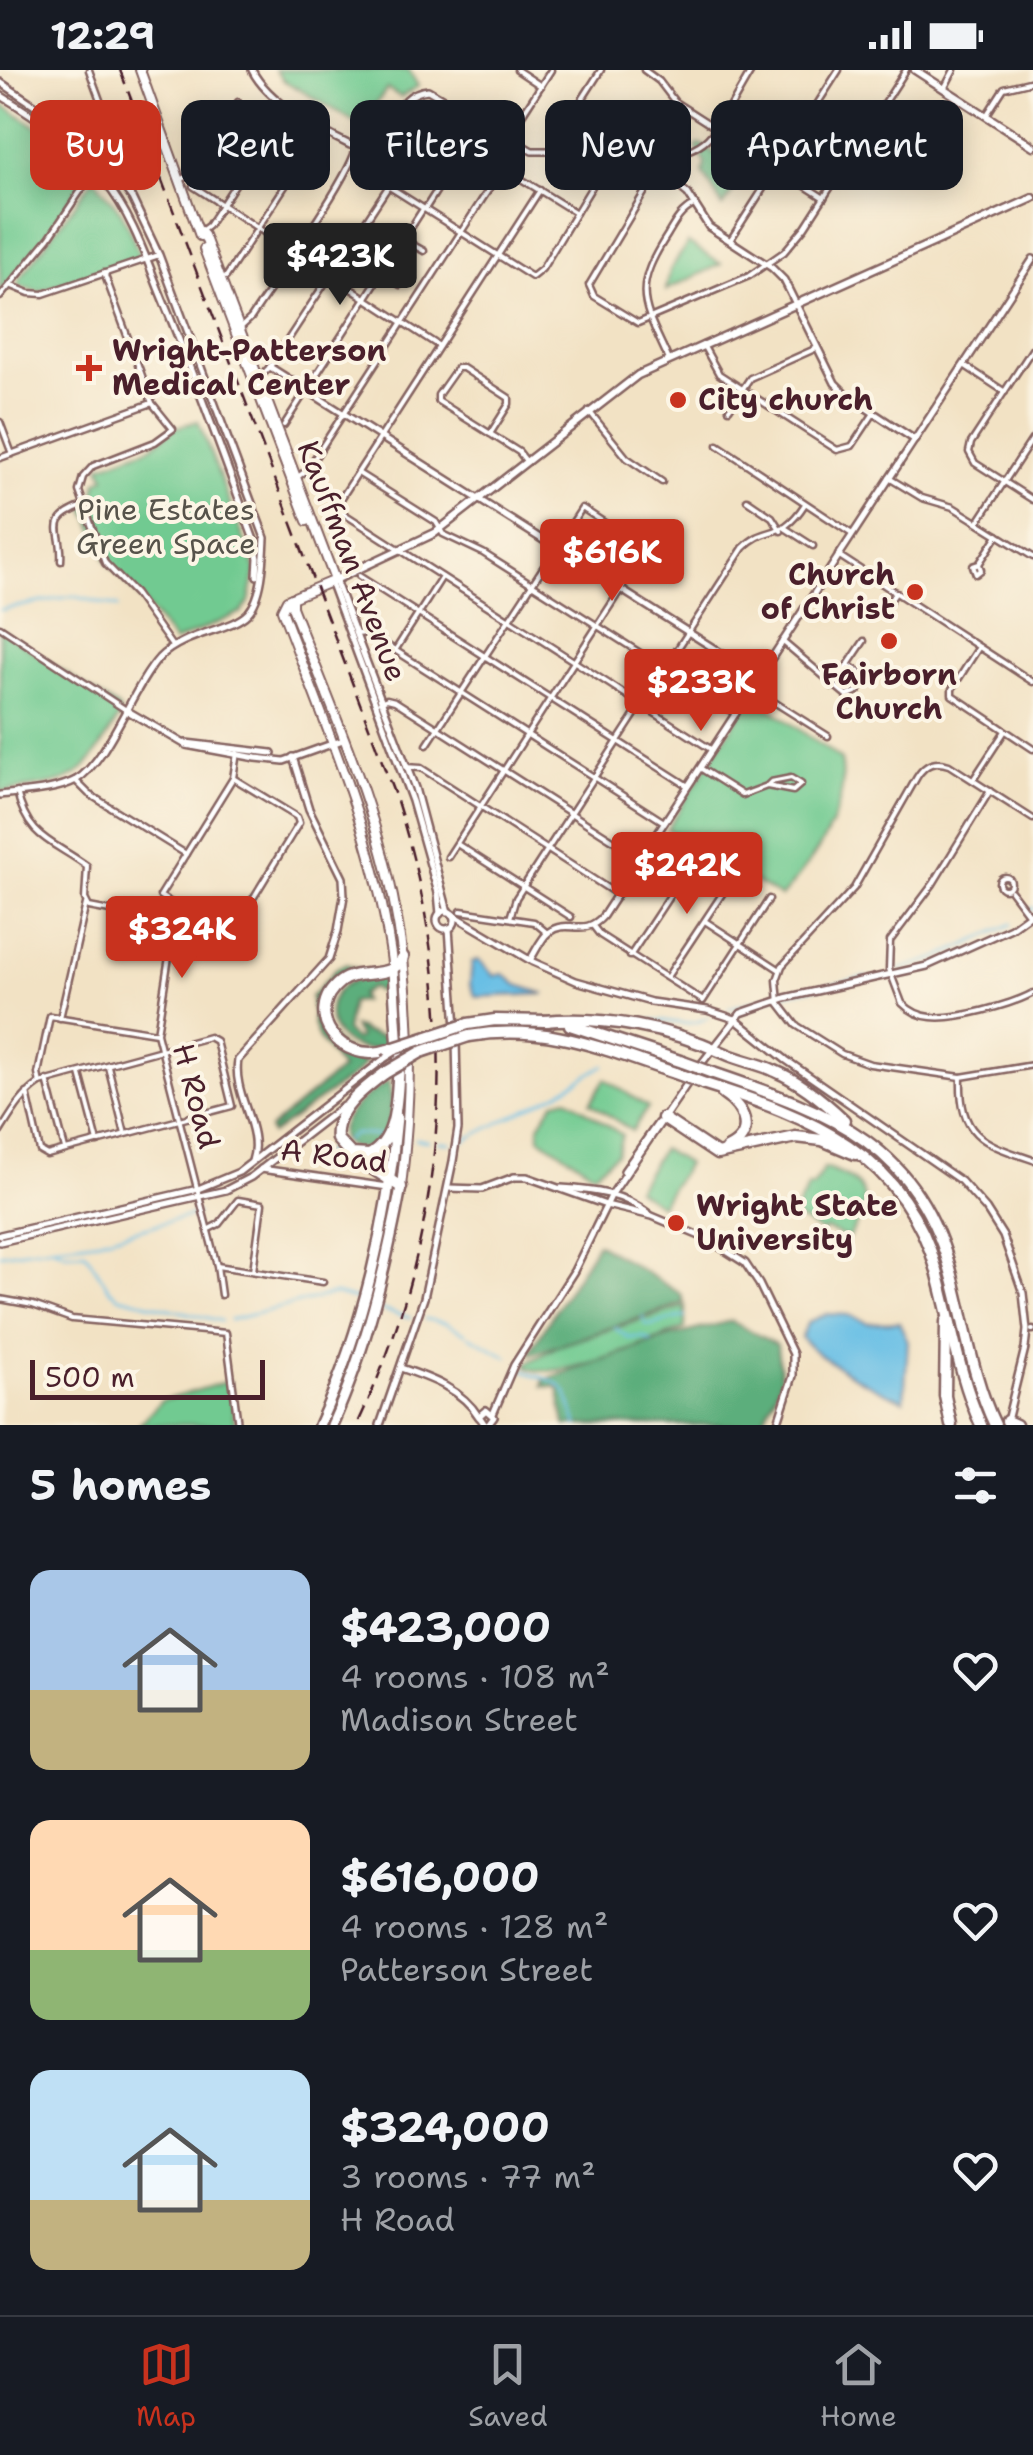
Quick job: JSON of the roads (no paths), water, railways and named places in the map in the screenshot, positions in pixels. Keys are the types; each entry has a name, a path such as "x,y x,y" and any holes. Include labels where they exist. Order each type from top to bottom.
{"highway":[{"path":"332,1425 349,1384 382,1275 394,1185 398,1068 393,970 403,957"},
{"path":"393,970 348,977 331,992 326,1006 327,1024 340,1044 362,1054 386,1055 416,1041 469,1030 559,1035 814,1122 854,1146 898,1192 922,1230 945,1300 964,1380 981,1425"},
{"path":"394,1185 348,1153 337,1139 338,1122 365,1088 385,1073 421,1052 495,1020 576,1020 644,1028 713,1047 776,1071 796,1082 862,1136 910,1184 940,1238 976,1376 1003,1423"},
{"path":"544,1020 580,1028 805,1105 862,1136"},
{"path":"348,1153 368,1156 385,1142 395,1111 398,1068"},
{"path":"705,1084 738,1105 746,1125 736,1144 711,1151"},
{"path":"663,1118 711,1151 724,1155 776,1139 810,1138 837,1145 873,1164"},
{"path":"319,1425 341,1370 394,1185"},
{"path":"945,1300 944,1396 952,1425"}],"main road":[{"name":"Kauffman Avenue","path":"140,70 181,180"},
{"path":"915,70 1033,146"},
{"name":"Kauffman Avenue","path":"185,190 332,580"},
{"path":"393,970 375,869 282,610 284,602 440,530 629,380 1033,198"},
{"path":"292,598 292,607 380,844 403,957 410,1070 394,1185"}],"street":[{"path":"89,70 100,100"},
{"path":"252,70 262,88 276,100 350,144"},
{"path":"516,70 541,86"},
{"path":"525,111 551,70"},
{"path":"582,100 601,70"},
{"path":"644,70 659,81 674,102 711,125"},
{"path":"733,100 752,70"},
{"path":"819,100 839,70"},
{"path":"887,100 906,70"},
{"path":"944,89 954,70"},
{"path":"986,116 1004,88 1033,81"},
{"path":"0,82 30,100"},
{"path":"405,100 424,90 448,100"},
{"path":"8,100 12,94 30,100"},
{"path":"0,95 30,115"},
{"path":"691,149 711,133"},
{"path":"237,330 252,318 350,166"},
{"path":"294,479 306,470 504,170 576,214"},
{"path":"0,297 81,190"},
{"path":"110,190 147,259 257,551 258,570 252,598 248,608 234,621"},
{"path":"0,795 75,780 87,771 154,664 173,647 245,616 254,602 265,534 159,255 126,190"},
{"path":"199,190 439,346"},
{"path":"200,231 208,226 231,190"},
{"path":"226,277 283,190"},
{"path":"256,380 270,366 385,190"},
{"path":"394,190 530,277 540,270 591,190"},
{"path":"284,425 436,190"},
{"path":"540,190 336,504 337,511 712,750"},
{"path":"647,190 588,285 594,296 640,324 767,265 797,238 829,190"},
{"path":"683,190 708,227 784,280 839,388 915,440"},
{"path":"730,241 762,190"},
{"path":"812,190 824,198"},
{"path":"670,360 651,320 644,294 647,269 681,213 694,205"},
{"path":"404,240 424,251"},
{"path":"10,284 38,295 159,255"},
{"path":"530,960 555,928 593,926 618,894 1033,259"},
{"path":"1026,270 1033,274"},
{"path":"104,273 152,403 173,429 156,442 89,470 79,486 82,506 108,568 135,594 173,647"},
{"path":"382,273 400,286"},
{"path":"703,345 716,372 840,451 852,446 874,413"},
{"path":"729,409 753,376 817,348"},
{"path":"1033,348 970,445 974,463 1033,500"},
{"path":"964,365 1005,392"},
{"path":"270,366 760,677"},
{"path":"490,434 509,404 507,396 458,367 438,400 526,461"},
{"path":"0,458 152,403"},
{"path":"589,411 627,458 662,482"},
{"path":"0,422 12,454"},
{"path":"978,522 1033,438"},
{"path":"718,444 852,534"},
{"path":"357,472 436,522 456,542 483,553 736,714"},
{"path":"889,478 922,498 948,505 1033,557"},
{"path":"747,500 813,546"},
{"path":"510,918 524,886 746,544 784,529 806,504"},
{"path":"61,561 56,533 59,521 67,512 82,506"},
{"path":"427,745 582,508 642,547 644,552 621,590 448,857"},
{"path":"979,564 998,534"},
{"path":"838,555 1033,682"},
{"path":"359,576 688,786"},
{"path":"395,650 442,577"},
{"name":"Kauffman Avenue","path":"332,580 356,634 379,703"},
{"name":"Kauffman Avenue","path":"332,580 422,811 446,913"},
{"path":"883,611 896,592"},
{"path":"0,628 126,710 198,749 272,760 343,740"},
{"path":"356,634 368,633 664,822"},
{"path":"833,686 864,641"},
{"path":"782,642 847,696 860,689 864,678 848,665"},
{"path":"979,646 954,684 953,697 1033,749"},
{"path":"752,688 828,736"},
{"path":"379,703 393,700 641,858"},
{"path":"972,780 1005,731"},
{"path":"236,755 256,752 293,757"},
{"path":"75,780 89,794 186,854 233,776 236,755"},
{"path":"252,1161 255,1144 237,1075 238,1060 329,959 337,940 344,896 341,871 309,809 293,757"},
{"path":"1033,819 943,763 932,763 922,770 854,888 790,954 777,984 779,1001 792,1022 848,1058 961,1078 1033,1065"},
{"path":"403,767 421,768 618,894"},
{"path":"700,768 743,795 771,782 790,778 801,784 793,791 767,786"},
{"path":"177,906 223,936 230,935 300,824 297,816 233,776"},
{"path":"17,792 30,826 87,866 86,904 60,1018"},
{"path":"990,792 932,884 892,937 888,953 890,976 904,1006 932,1018 1008,1003 1033,993"},
{"path":"458,844 571,918"},
{"path":"630,956 698,853"},
{"name":"H Road","path":"186,854 160,896 177,906 157,1033 221,1294"},
{"path":"666,978 736,873"},
{"path":"490,1420 514,1365 574,1271 639,1147 735,1020 742,1013 779,1001 890,976 943,959 1014,926 1031,913 1010,890"},
{"path":"593,926 630,956 698,1000 704,1000 769,899"},
{"path":"86,904 92,910 174,923"},
{"path":"460,911 534,922 547,934"},
{"path":"446,913 530,960 596,988 735,1020 786,1060 936,1160 968,1187 986,1208 1011,1250 1031,1330 1003,1423"},
{"path":"446,913 437,921 450,954"},
{"path":"380,1425 424,1298 458,1129 450,954 454,920 446,913"},
{"path":"704,921 780,970"},
{"path":"440,926 472,925"},
{"path":"40,1083 38,1074 50,1016 157,1033"},
{"path":"0,1132 27,1092 40,1083 209,1037 214,1039 232,1106 42,1154 27,1092"},
{"path":"199,1193 238,1173 386,1055"},
{"path":"107,1064 126,1134"},
{"path":"79,1072 98,1142"},
{"path":"961,1078 962,1111 974,1133 988,1144 1033,1160"},
{"path":"47,1080 65,1151"},
{"path":"0,1238 226,1190 244,1182 365,1088"},
{"path":"255,1144 269,1148"},
{"name":"A Road","path":"260,1170 394,1185"},
{"path":"238,1173 244,1182"},
{"path":"448,1188 482,1189 521,1176 652,1216 740,1258 752,1270 793,1354 793,1376 776,1425"},
{"path":"550,1185 612,1194 652,1216"},
{"path":"208,1229 218,1224 238,1200 262,1204 253,1271"},
{"path":"217,1266 323,1282"},
{"path":"0,1299 26,1303 72,1319 226,1333 238,1425"},
{"path":"401,1368 434,1380 490,1420"},
{"path":"471,1405 479,1417 490,1420"}],"water":[{"path":"479,960 494,976 504,974 517,985 545,994 476,997 470,984 472,962"},
{"path":"827,1314 848,1315 868,1323 899,1322 908,1341 904,1400 863,1381 809,1346 801,1337 808,1322"}],"waterway":[{"path":"0,610 73,596 118,607"},
{"path":"1030,911 1033,908"},
{"path":"899,970 937,958 1012,924"},
{"path":"780,995 866,977"},
{"path":"729,1008 775,996"},
{"path":"649,1021 686,1023 709,1017"},
{"path":"461,1142 604,1065"},
{"path":"346,1140 354,1134 381,1136"},
{"path":"416,1139 428,1141"},
{"path":"439,1142 450,1143"},
{"path":"308,1169 332,1146"},
{"path":"0,1254 99,1240 197,1214"},
{"path":"54,1248 66,1253 85,1252 110,1290 120,1297 221,1321"},
{"path":"230,1320 335,1294 358,1300"},
{"path":"379,1309 410,1318"},
{"path":"643,1316 645,1324 651,1325 685,1316"},
{"path":"425,1319 446,1323 465,1333"},
{"path":"615,1328 629,1338 651,1341"},
{"path":"469,1336 508,1357"},
{"path":"522,1369 560,1385 568,1396 577,1425"}],"railway":[{"path":"120,70 397,801 418,879 432,958 438,1037 437,1117 428,1196 412,1274 388,1350 357,1425"}],"place":[{"name":"Wright-Patterson Medical Center","path":"89,368"},
{"name":"City church","path":"678,400"},
{"name":"Church of Christ","path":"915,592"},
{"name":"Fairborn Church","path":"889,641"},
{"name":"Wright State University","path":"676,1223"}],"park label":[{"name":"Pine Estates Green Space","path":"166,527"}]}
